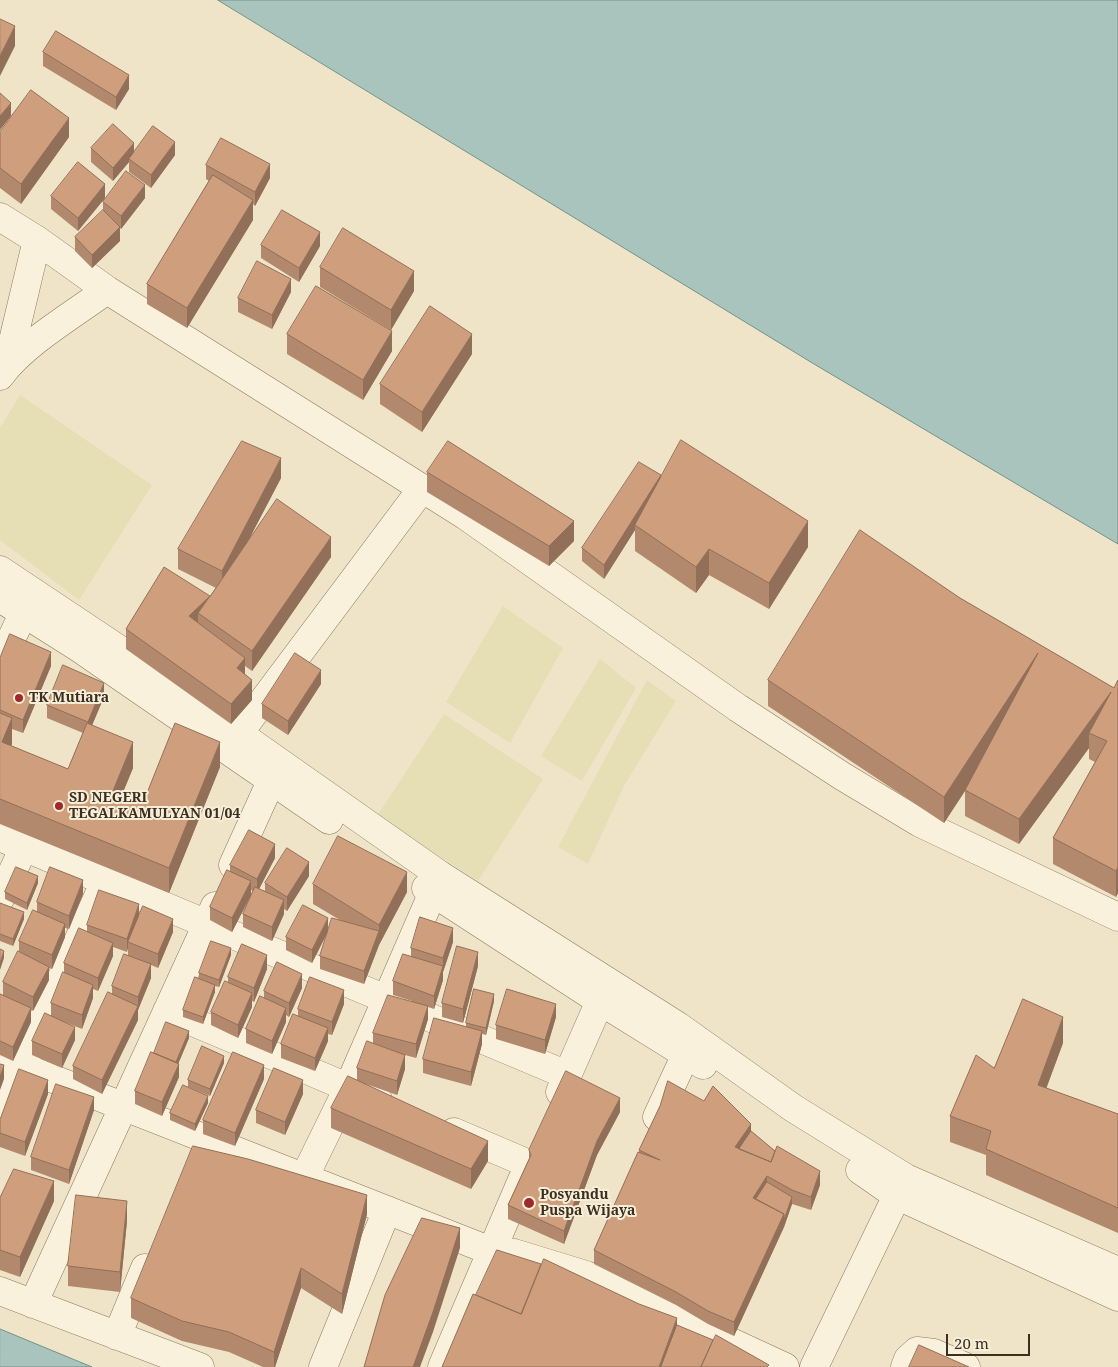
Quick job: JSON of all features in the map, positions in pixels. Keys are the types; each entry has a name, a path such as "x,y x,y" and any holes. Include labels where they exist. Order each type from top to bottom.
{"street":[{"path":"0,217 37,240 107,290 421,490 466,516 738,708 858,785 920,823 1118,917"},
{"path":"4,371 37,240"},
{"path":"4,371 107,290"},
{"path":"239,733 421,490"},
{"path":"0,570 28,603 79,648 277,771 436,884 605,992 686,1054 738,1079 901,1186 1118,1297"},
{"path":"0,598 28,603 117,648 239,733 277,771"},
{"path":"0,663 28,603"},
{"path":"33,1304 277,771"},
{"path":"0,899 12,842 567,1075"},
{"path":"0,1115 10,1062 105,881"},
{"path":"304,1178 348,1088 436,884"},
{"path":"442,1367 567,1075 605,992"},
{"path":"605,992 678,1026 738,1079"},
{"path":"167,1011 403,1111"},
{"path":"647,1139 686,1054"},
{"path":"10,1062 123,1106 196,1146 304,1178 492,1251 514,1253 586,1276 785,1367"},
{"path":"430,1122 529,1164"},
{"path":"901,1186 1118,1270"},
{"path":"814,1367 901,1186"},
{"path":"323,1367 387,1210"},
{"path":"117,1336 155,1246"},
{"path":"586,1276 598,1248"},
{"path":"0,1291 200,1367"},
{"path":"905,1367 908,1359 917,1351 934,1354 966,1367"}],"shaded area":[{"path":"20,395 152,485 79,600 0,540 0,428"},
{"path":"503,606 563,648 510,743 446,702"},
{"path":"600,659 636,688 582,781 541,756"},
{"path":"647,680 676,701 625,784 588,864 558,847"},
{"path":"444,714 543,779 478,881 377,816"}],"water":[{"path":"218,0 1118,0 1118,544 814,364"},
{"path":"0,1329 92,1367 0,1367"}],"building":[{"path":"0,19 15,26 0,56"},
{"path":"56,31 129,75 116,97 43,52"},
{"path":"31,90 69,118 21,184 0,168 0,132"},
{"path":"0,93 11,103 0,116"},
{"path":"113,124 134,143 113,168 91,148"},
{"path":"153,126 175,142 151,175 129,159"},
{"path":"221,138 270,164 255,192 206,165"},
{"path":"78,162 105,184 78,218 51,196"},
{"path":"126,171 145,185 121,216 103,202"},
{"path":"213,175 253,200 187,308 147,284"},
{"path":"103,210 120,227 92,255 75,237"},
{"path":"282,210 320,232 299,268 261,245"},
{"path":"343,228 414,271 391,310 320,267"},
{"path":"257,261 291,279 272,315 238,298"},
{"path":"316,286 392,331 363,380 287,334"},
{"path":"430,306 472,334 422,412 380,384"},
{"path":"681,440 808,521 769,583 709,549 696,567 635,525"},
{"path":"242,441 281,458 222,571 178,549"},
{"path":"448,441 574,521 549,546 427,472"},
{"path":"639,462 661,475 604,565 582,548"},
{"path":"277,499 331,537 252,651 198,613"},
{"path":"860,530 960,598 1114,688 1118,680 1118,867 1116,871 1053,838 1107,741 1089,733 1111,692 1019,819 965,790 1038,653 944,797 768,680"},
{"path":"164,567 210,596 189,616 245,658 237,668 252,680 231,704 126,629"},
{"name":"TK Mutiara","path":"10,634 51,652 23,720 0,710 0,658"},
{"path":"295,653 321,670 288,721 262,704"},
{"path":"63,665 104,683 88,722 47,705"},
{"name":"SD NEGERI TEGALKAMULYAN 01/04","path":"0,713 12,718 2,742 68,769 87,723 133,742 113,791 143,803 175,723 220,742 169,868 0,799"},
{"path":"249,830 275,844 257,879 230,865"},
{"path":"338,836 407,872 379,925 313,884"},
{"path":"287,848 309,862 287,897 265,883"},
{"path":"16,867 38,876 27,903 5,892"},
{"path":"50,867 83,880 69,916 37,902"},
{"path":"227,870 251,881 232,918 210,907"},
{"path":"255,887 284,900 272,927 243,914"},
{"path":"99,890 139,904 127,939 87,925"},
{"path":"0,903 24,912 13,939 0,934"},
{"path":"303,905 328,918 312,950 286,937"},
{"path":"143,906 173,919 158,954 128,942"},
{"path":"33,910 65,924 52,955 19,941"},
{"path":"420,917 453,928 443,958 411,948"},
{"path":"332,918 379,931 364,971 320,956"},
{"path":"79,928 113,943 98,978 64,963"},
{"path":"211,941 231,948 219,980 199,973"},
{"path":"242,944 267,955 254,988 228,977"},
{"path":"457,946 478,952 463,1009 442,1003"},
{"path":"0,949 4,951 0,963"},
{"path":"18,951 49,967 33,997 3,982"},
{"path":"124,954 151,964 138,997 112,986"},
{"path":"403,954 443,966 434,996 393,981"},
{"path":"277,962 302,974 289,1003 264,991"},
{"path":"63,972 93,985 82,1015 51,1003"},
{"path":"195,977 215,985 203,1017 183,1010"},
{"path":"310,977 344,990 332,1022 298,1009"},
{"path":"225,981 252,993 238,1025 211,1012"},
{"path":"474,989 494,994 486,1028 466,1023"},
{"path":"507,989 556,1004 545,1040 496,1025"},
{"path":"108,992 138,1006 102,1080 73,1066"},
{"path":"0,994 31,1008 13,1047 0,1041"},
{"path":"388,995 428,1006 416,1044 373,1033"},
{"path":"260,996 286,1008 272,1041 246,1029"},
{"path":"1023,999 1063,1017 1038,1085 1118,1114 1118,1208 986,1149 991,1131 950,1116 976,1055 994,1068"},
{"path":"45,1013 75,1027 62,1054 32,1041"},
{"path":"293,1014 328,1028 315,1058 281,1044"},
{"path":"434,1018 482,1031 471,1072 423,1059"},
{"path":"166,1022 189,1031 176,1062 154,1053"},
{"path":"367,1041 405,1055 397,1081 357,1068"},
{"path":"202,1046 224,1056 210,1089 188,1080"},
{"path":"151,1052 179,1064 162,1102 135,1091"},
{"path":"233,1052 264,1065 235,1133 203,1120"},
{"path":"0,1064 4,1065 0,1077"},
{"path":"274,1068 303,1080 285,1122 256,1110"},
{"path":"19,1069 48,1080 25,1142 0,1133 0,1120"},
{"path":"566,1071 620,1098 597,1141 564,1231 508,1205 531,1155 529,1150"},
{"path":"348,1076 488,1141 471,1169 331,1108"},
{"path":"668,1081 704,1101 713,1086 751,1124 735,1147 771,1162 777,1146 820,1171 811,1197 792,1190 767,1176 753,1198 784,1214 734,1322 708,1311 676,1292 594,1250 638,1152 660,1160 639,1150 660,1106"},
{"path":"56,1084 94,1097 69,1170 31,1157"},
{"path":"183,1085 208,1096 195,1124 170,1113"},
{"path":"751,1131 775,1151 771,1162 739,1149"},
{"path":"193,1146 248,1159 367,1195 342,1294 301,1268 274,1352 229,1332 182,1321 131,1298"},
{"path":"14,1169 54,1181 20,1257 0,1250 0,1198"},
{"path":"767,1182 792,1197 784,1220 784,1214 756,1199"},
{"path":"76,1195 127,1201 120,1272 68,1266"},
{"path":"422,1218 460,1228 413,1367 364,1367 385,1295"},
{"path":"497,1250 541,1264 521,1314 476,1295"},
{"path":"544,1259 639,1304 677,1318 659,1367 442,1367 473,1294 521,1314"},
{"path":"677,1325 713,1340 701,1367 661,1367"},
{"path":"716,1335 769,1365 767,1367 701,1367"},
{"path":"919,1345 969,1367 909,1367"}],"place":[{"name":"TK Mutiara","path":"19,698"},
{"name":"SD NEGERI TEGALKAMULYAN 01/04","path":"59,806"},
{"name":"Posyandu Puspa Wijaya","path":"529,1203"}]}
